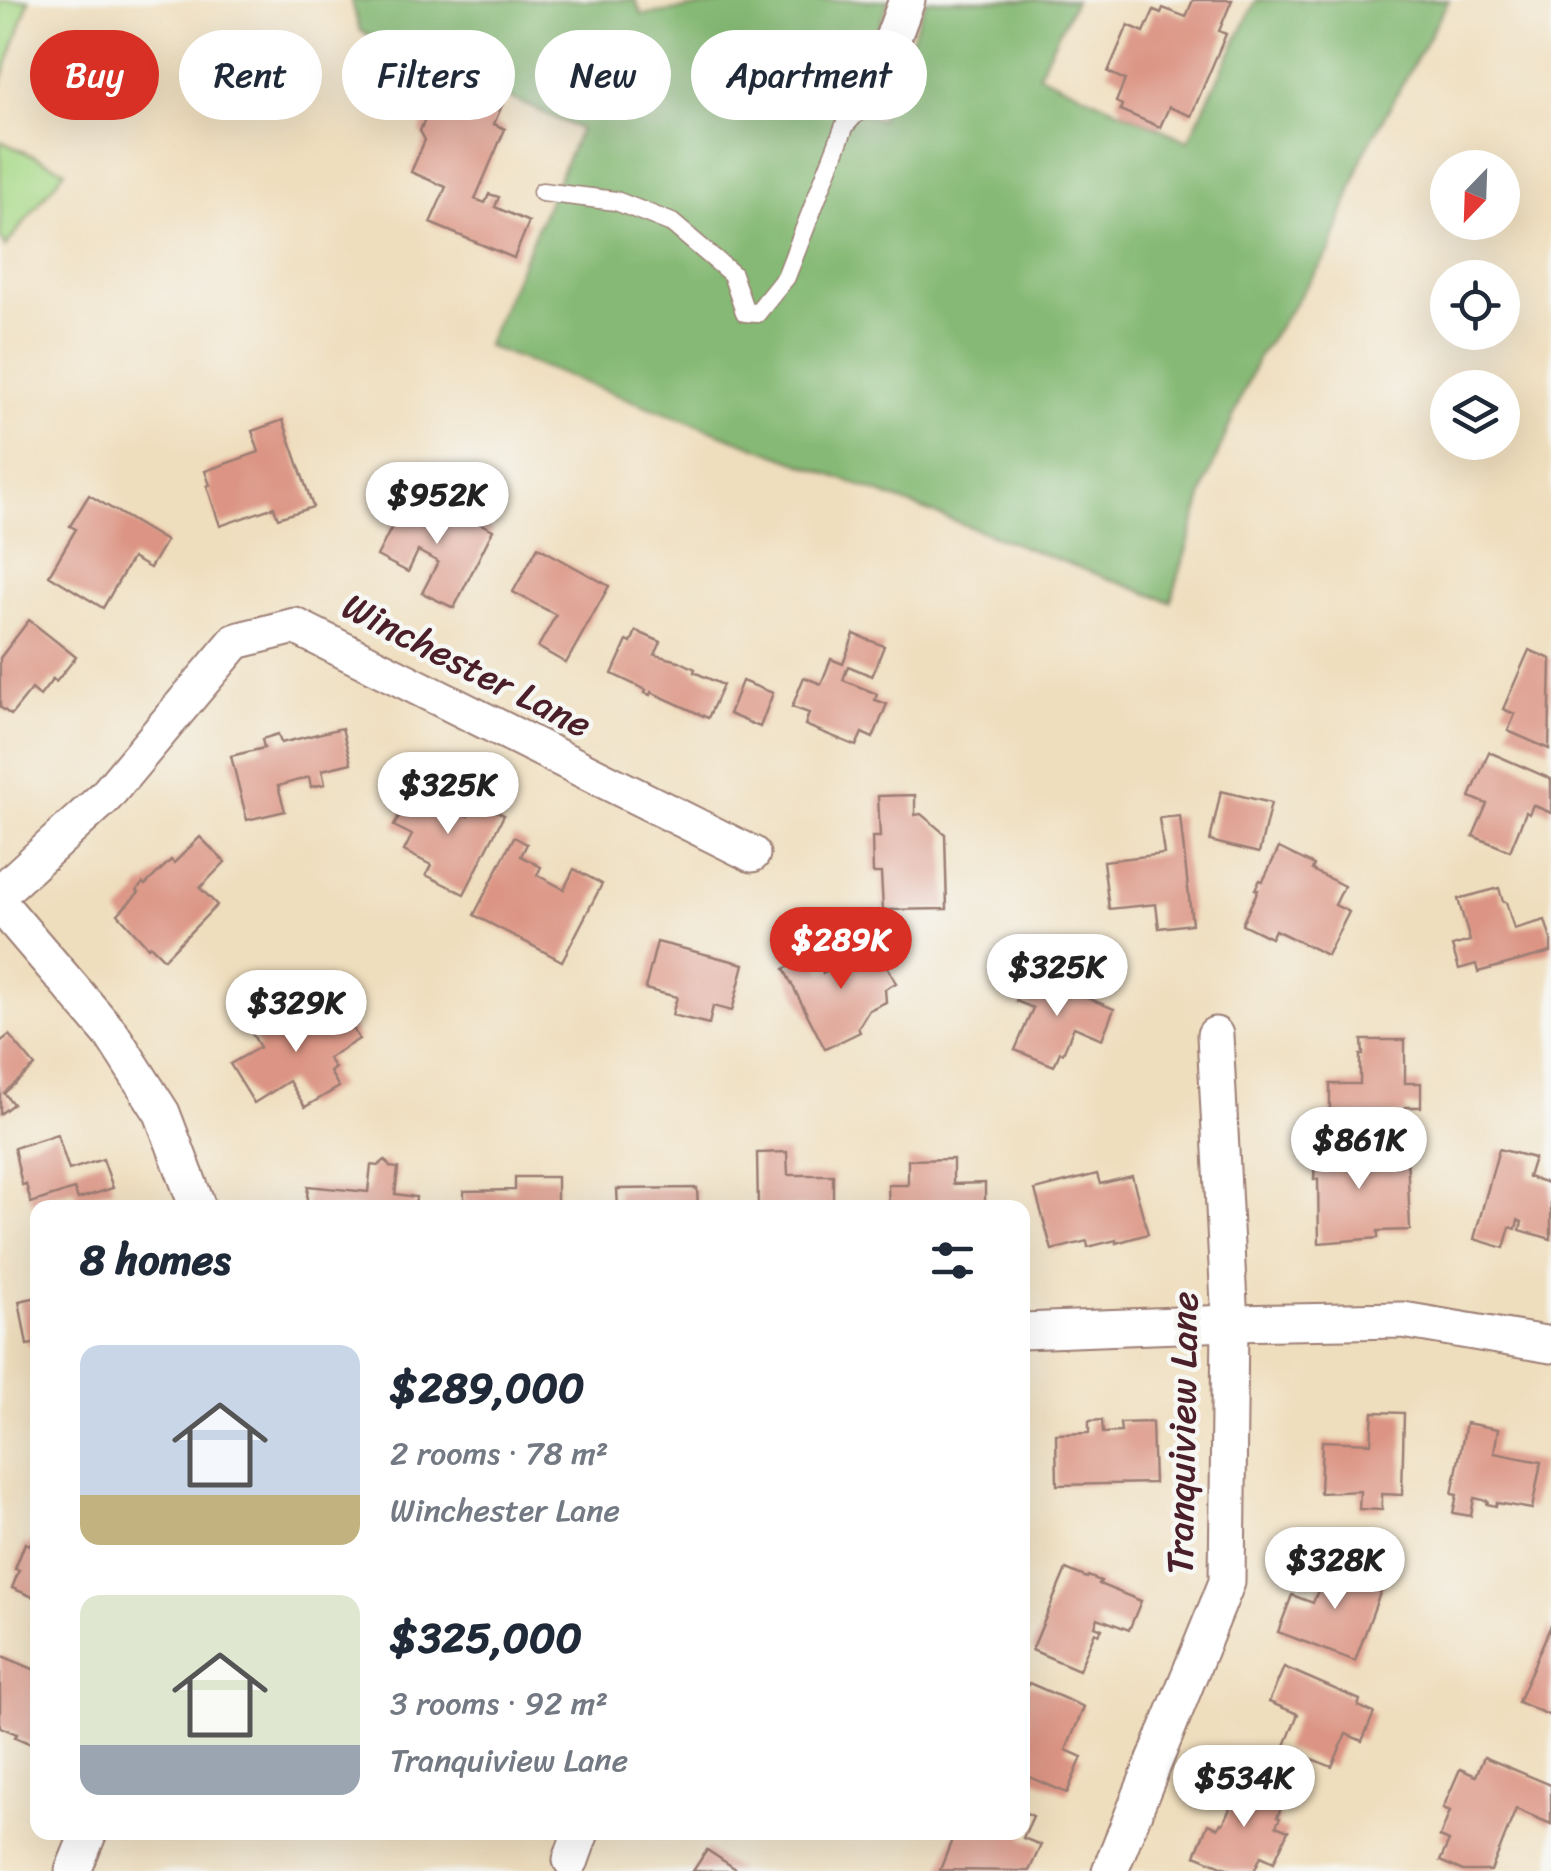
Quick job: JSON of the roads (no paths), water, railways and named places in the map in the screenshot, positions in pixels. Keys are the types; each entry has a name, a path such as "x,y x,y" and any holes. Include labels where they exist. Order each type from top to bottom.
{"street":[{"path":"896,30 908,0"},
{"name":"Winchester Lane","path":"0,893 105,797 236,641 294,626 752,854"},
{"path":"0,904 112,1035 162,1113 195,1200"},
{"name":"Tranquiview Lane","path":"1110,1871 1227,1582 1230,1323 1215,1035"},
{"path":"1030,1331 1403,1320 1551,1345"},
{"path":"73,1871 86,1840"}],"lane":[{"path":"542,192 616,201 672,223 732,274 745,312 758,314 786,276 849,120"}]}
